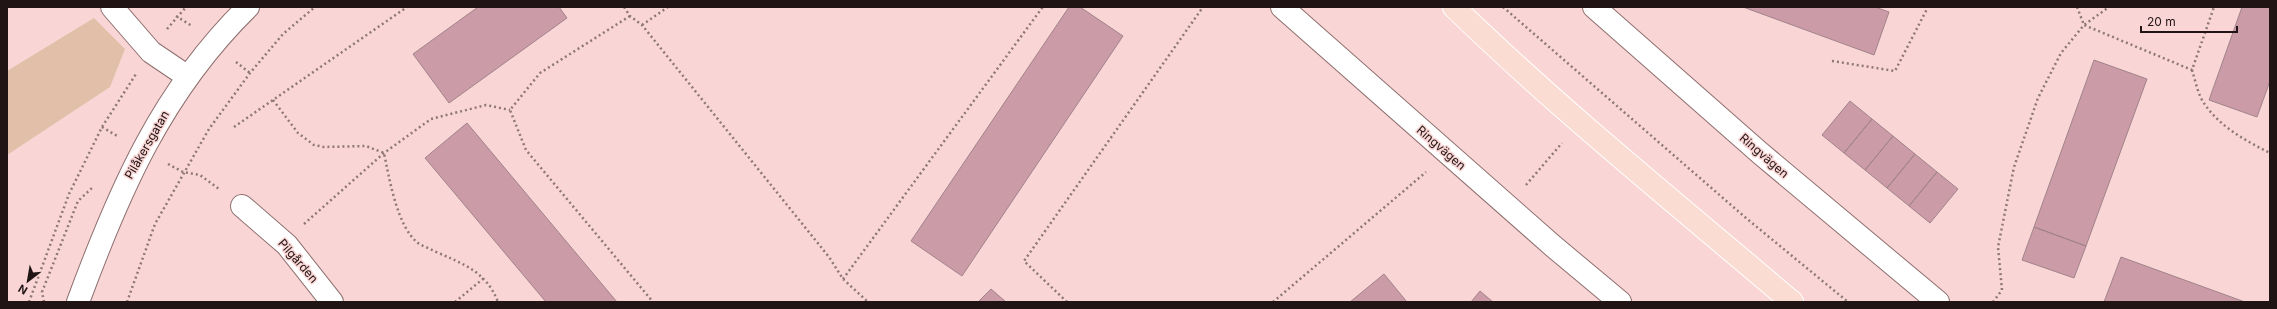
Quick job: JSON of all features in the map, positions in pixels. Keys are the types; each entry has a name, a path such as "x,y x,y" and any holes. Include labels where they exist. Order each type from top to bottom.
{"main road":[{"path":"1454,7 1491,44 1580,122 1792,302"}],"street":[{"path":"112,7 151,52 188,77"},
{"name":"Pilåkersgatan","path":"78,302 118,199 141,150 188,77 214,44 248,7"},
{"name":"Ringvägen","path":"1282,7 1448,154 1620,302"},
{"name":"Ringvägen","path":"1594,7 1760,153 1938,302"},
{"name":"Pilgården","path":"242,206 287,244 332,302"}],"path":[{"path":"163,35 176,16 186,7"},
{"path":"127,302 155,224 183,172 217,116 250,73 283,34 315,7"},
{"path":"234,127 407,7"},
{"path":"624,7 630,16 642,25 829,256 844,279 868,302"},
{"path":"642,25 668,7"},
{"path":"844,279 1042,8 1041,7"},
{"path":"1067,302 1024,262 1203,7"},
{"path":"1503,7 1746,218 1848,302"},
{"path":"1832,61 1895,71 1928,7"},
{"path":"2077,7 2084,25 2192,70"},
{"path":"1993,302 2002,290 1998,246 2014,167 2041,92 2061,53 2084,25 2109,7"},
{"path":"2214,7 2192,70 2201,99 2216,118 2241,138 2270,153"},
{"path":"176,16 194,27"},
{"path":"510,110 540,73 630,16"},
{"path":"235,61 250,73"},
{"path":"29,302 70,194 102,127 140,67"},
{"path":"273,100 298,133 314,145 324,147 366,146 384,153"},
{"path":"287,244 304,224 384,153 431,119 486,105 510,110"},
{"path":"510,110 526,150 653,302"},
{"path":"1508,206 1580,122"},
{"path":"102,127 119,137"},
{"path":"384,153 394,199 403,223 417,242 472,269 484,278 493,288 498,302"},
{"path":"1273,302 1448,154"},
{"path":"164,162 183,172 200,175 242,206"},
{"path":"455,302 484,278"}],"shaded area":[{"path":"94,18 125,49 110,87 7,155 7,71"}],"building":[{"path":"478,7 559,7 567,18 449,103 413,54"},
{"path":"1069,7 1080,7 1123,36 962,276 911,241"},
{"path":"1743,7 1875,7 1889,12 1874,55"},
{"path":"2242,7 2270,7 2270,81 2257,117 2209,100"},
{"path":"2094,60 2147,79 2086,246 2034,227"},
{"path":"1850,101 1872,119 1844,153 1822,135"},
{"path":"1872,119 1893,136 1865,170 1844,153"},
{"path":"467,123 617,302 546,302 425,158"},
{"path":"1893,136 1915,154 1887,188 1865,170"},
{"path":"1915,154 1937,172 1909,206 1887,188"},
{"path":"1937,172 1958,189 1930,223 1909,206"},
{"path":"2034,227 2086,246 2074,278 2022,260"},
{"path":"2121,257 2245,302 2104,302"},
{"path":"1384,274 1407,302 1350,302"},
{"path":"991,289 1006,302 978,302"},
{"path":"1480,291 1493,302 1471,302"}]}
